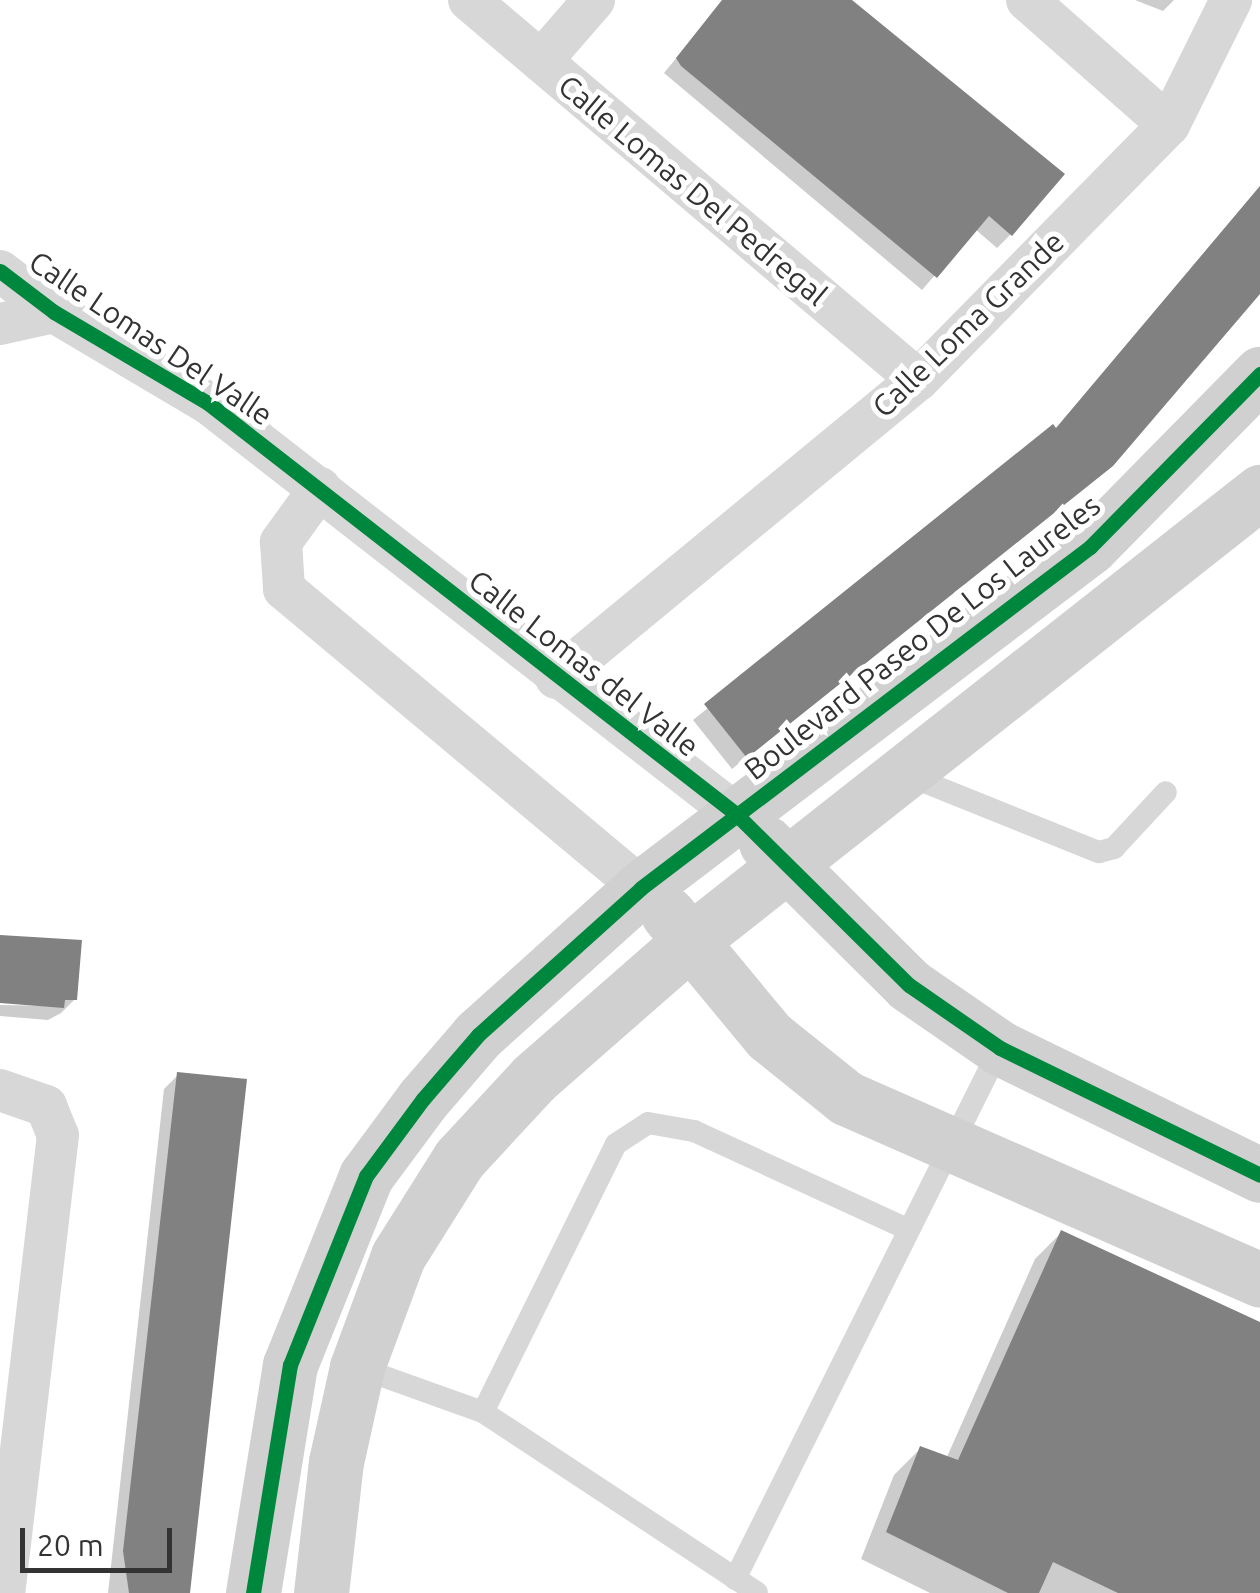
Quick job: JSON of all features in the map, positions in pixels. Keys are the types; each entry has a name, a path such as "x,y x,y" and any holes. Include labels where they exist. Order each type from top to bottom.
{"street":[{"name":"Calle Lomas Del Pedregal","path":"469,0 918,380"},
{"path":"541,61 594,0"},
{"path":"1027,0 1169,125"},
{"name":"Calle Loma Grande","path":"556,678 918,380 1169,125 1232,0"},
{"name":"Calle Lomas Del Valle","path":"0,270 54,312 208,403 320,488"},
{"path":"0,324 54,312"},
{"name":"Boulevard Paseo De Los Laureles","path":"252,1593 290,1366 366,1176 478,1035 641,888 1090,547 1260,374"},
{"path":"320,488 281,542 284,589 641,888 694,938 769,1036 846,1098 952,1148 1260,1280"},
{"name":"Calle Lomas del Valle","path":"320,488 556,678 736,814 909,984 1000,1048 1260,1176"},
{"path":"321,1593 336,1462 357,1367 398,1256 459,1159 534,1078 694,938 791,867 1260,492"},
{"path":"0,1090 46,1106 58,1135 4,1593"}],"lane":[{"path":"907,775 1099,852 1114,848 1166,792"},
{"path":"735,1579 1000,1048"},
{"path":"483,1412 616,1144 648,1123 694,1131 907,1229"},
{"path":"357,1367 483,1412 757,1593"}],"building":[{"path":"722,0 852,0 1065,174 1012,236 989,216 937,278 681,66 676,58"},
{"path":"1260,186 1260,294 1113,466 747,758 704,704 1053,424 1056,428"},
{"path":"0,935 82,940 77,1000 65,1000 64,1008 0,1003"},
{"path":"177,1072 247,1079 190,1593 129,1593 123,1551"},
{"path":"1061,1230 1260,1322 1260,1593 1118,1593 1053,1562 1039,1593 1008,1593 886,1532 920,1446 958,1460"}],"cycle path":[{"path":"0,271 54,312 208,403 736,814 909,985 1000,1048 1260,1175"},
{"path":"253,1593 290,1365 366,1176 423,1099 478,1035 641,888 1090,547 1260,374"}]}
